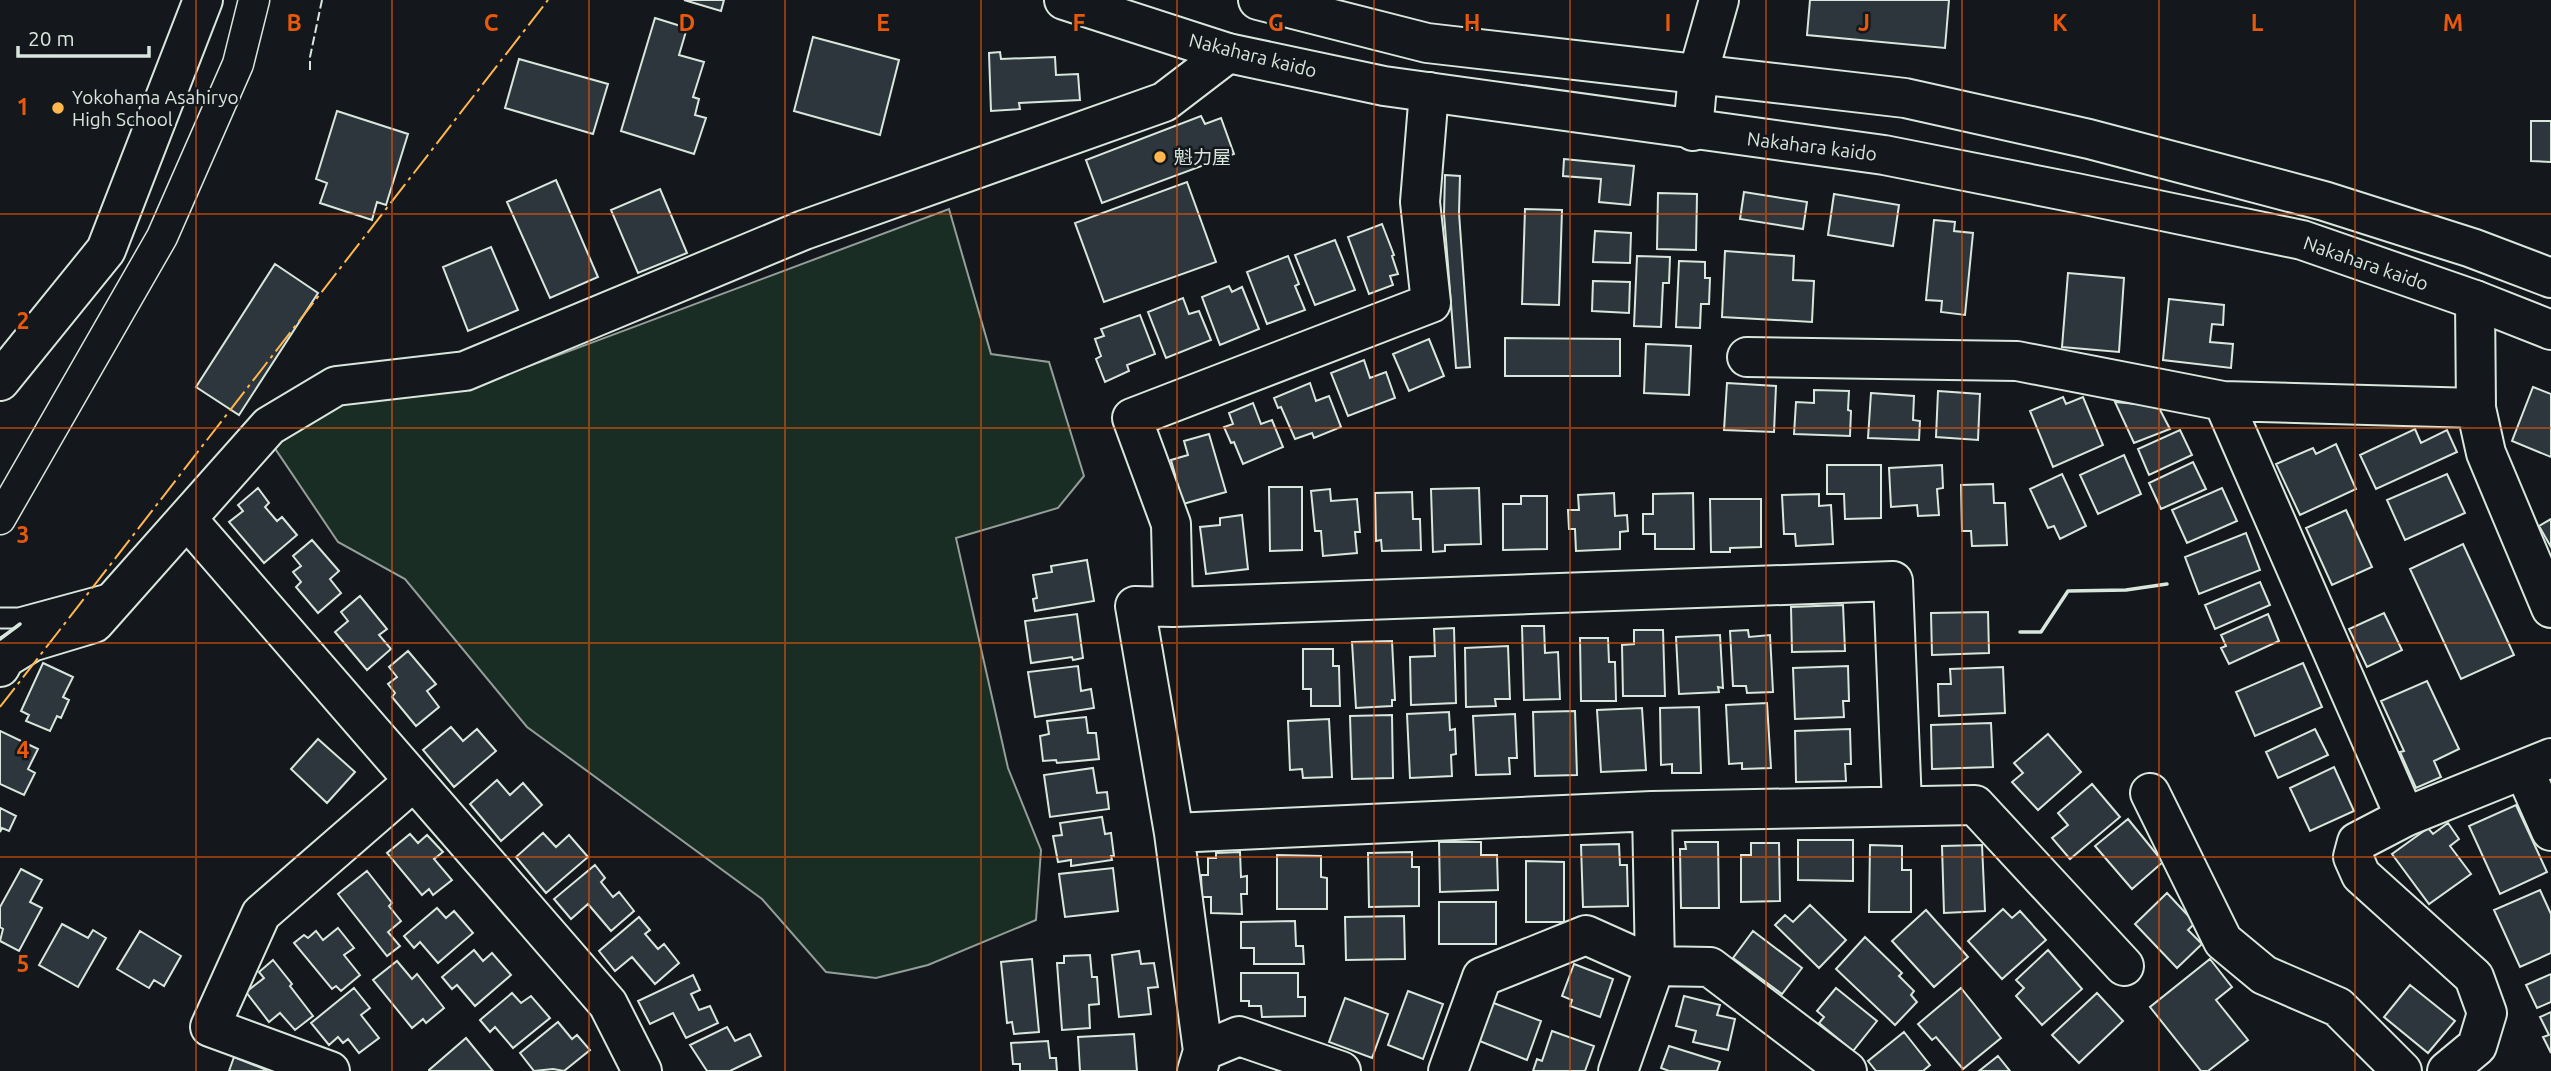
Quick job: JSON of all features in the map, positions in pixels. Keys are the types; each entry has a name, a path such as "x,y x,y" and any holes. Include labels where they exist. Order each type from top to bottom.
{"street":[{"path":"0,381 106,250 203,0"},
{"path":"0,519 162,237 238,64 254,0"},
{"name":"Nakahara kaido","path":"1064,0 1228,53 1384,86 1693,131 1884,155 2077,192 2302,240 2551,330"},
{"path":"1258,0 1427,43 1905,98 2089,139 2324,201 2472,247 2551,278"},
{"path":"1693,131 1698,74 1719,0"},
{"path":"0,667 5,658 31,642 94,623 269,426 336,386 465,371 804,230 1164,102 1228,53"},
{"path":"1173,607 1171,524 1132,418 1431,303 1420,202 1429,92"},
{"path":"2474,300 2476,408 2486,453 2551,608"},
{"path":"1747,357 2017,361 2223,401 2476,408"},
{"path":"2223,401 2405,817"},
{"path":"187,519 608,1004 635,1069"},
{"path":"1340,1071 1239,1036 1200,1061 1174,833 1135,606 1173,607 1893,581 1902,805"},
{"path":"2447,1071 2477,1046 2487,1013 2474,977 2361,875 2353,857 2357,842 2405,817 2537,764 2551,831"},
{"path":"330,1071 210,1027 261,914 414,781"},
{"path":"2150,793 2223,941 2264,975 2338,1007 2402,1071"},
{"path":"1174,833 1652,811 1975,805 2124,966"},
{"path":"1618,1071 1656,965 1652,811"},
{"path":"1448,1071 1482,977 1586,934 1656,965 1710,967 1847,1071"}],"lane":[{"path":"0,618 19,618 125,589"}],"green space":[{"path":"949,209 991,354 1049,362 1084,476 1058,508 956,538 1008,768 1041,850 1036,920 928,965 876,978 826,972 762,899 527,727 405,579 338,542 272,444 353,397 468,389"}],"building":[{"path":"684,0 724,0 721,11"},
{"path":"1810,0 1949,0 1945,48 1807,35"},
{"path":"655,18 687,28 679,55 704,62 693,97 699,99 695,115 706,118 694,154 621,131"},
{"path":"813,37 899,60 880,135 794,111"},
{"path":"1000,52 1001,59 1055,57 1056,75 1078,74 1080,100 1019,103 1020,109 991,111 989,53"},
{"path":"519,59 608,84 593,134 505,108"},
{"path":"337,111 408,134 386,205 377,202 372,220 320,203 327,183 316,179"},
{"name":"魁力屋","path":"1201,116 1205,124 1221,118 1234,154 1102,203 1086,160"},
{"path":"2531,121 2551,121 2551,162 2531,161"},
{"path":"1564,159 1634,166 1630,205 1599,202 1601,179 1563,176"},
{"path":"1445,175 1460,176 1459,213 1470,367 1456,368 1444,214"},
{"path":"556,180 598,277 550,298 507,202"},
{"path":"1187,182 1216,262 1104,302 1075,223"},
{"path":"660,189 687,253 638,273 611,210"},
{"path":"1744,192 1807,202 1803,229 1740,219"},
{"path":"1658,193 1697,194 1696,250 1657,249"},
{"path":"1834,194 1899,205 1893,246 1828,235"},
{"path":"1525,209 1562,210 1559,305 1522,304"},
{"path":"1934,220 1955,222 1954,231 1973,233 1965,315 1941,312 1942,301 1926,300"},
{"path":"1382,224 1398,274 1390,276 1393,285 1369,294 1348,237"},
{"path":"1595,231 1631,233 1630,263 1593,262"},
{"path":"1335,240 1355,290 1315,305 1295,255"},
{"path":"491,247 518,310 468,331 443,267"},
{"path":"1725,251 1794,256 1793,280 1814,281 1812,322 1722,317"},
{"path":"1288,256 1299,284 1295,286 1305,310 1267,324 1247,272"},
{"path":"1637,256 1670,257 1669,283 1663,283 1661,327 1634,326"},
{"path":"1679,261 1705,262 1705,278 1710,278 1709,304 1701,304 1700,328 1676,327"},
{"path":"275,264 318,293 239,415 196,387"},
{"path":"2068,273 2124,278 2119,352 2062,347"},
{"path":"1593,281 1630,282 1629,313 1592,311"},
{"path":"1229,286 1232,292 1242,287 1259,329 1220,345 1202,297"},
{"path":"1183,298 1189,314 1199,311 1211,340 1166,358 1148,312"},
{"path":"2169,299 2224,305 2223,325 2212,324 2210,342 2233,344 2231,368 2163,360"},
{"path":"1140,315 1155,354 1127,365 1129,371 1105,382 1096,359 1101,356 1095,339 1104,336 1101,329"},
{"path":"1505,338 1620,339 1620,376 1505,376"},
{"path":"1429,339 1444,376 1409,391 1393,354"},
{"path":"1646,344 1691,346 1689,395 1644,393"},
{"path":"1364,360 1370,378 1386,372 1395,398 1348,416 1331,373"},
{"path":"1310,383 1316,401 1329,396 1341,427 1314,438 1312,433 1295,439 1281,407 1278,408 1274,398"},
{"path":"1727,383 1776,386 1774,432 1724,430"},
{"path":"2533,387 2551,394 2551,457 2512,441"},
{"path":"1814,390 1849,391 1850,436 1794,434 1796,402 1814,403"},
{"path":"1938,391 1980,394 1978,440 1936,437"},
{"path":"1871,393 1914,396 1913,420 1920,421 1919,440 1868,438"},
{"path":"2063,397 2066,404 2083,397 2103,445 2053,467 2030,411"},
{"path":"2115,402 2158,406 2170,429 2134,443"},
{"path":"1253,403 1261,424 1272,420 1283,447 1243,464 1224,427 1233,424 1229,413"},
{"path":"2415,429 2421,443 2447,430 2457,452 2376,489 2360,455"},
{"path":"2180,430 2192,455 2149,475 2138,449"},
{"path":"1209,434 1226,492 1183,504 1171,460 1188,455 1184,441"},
{"path":"2336,444 2356,489 2300,515 2276,464 2313,448 2316,454"},
{"path":"2124,455 2141,494 2098,514 2080,475"},
{"path":"2193,462 2206,489 2161,509 2149,483"},
{"path":"1827,465 1881,465 1881,518 1845,519 1844,494 1827,494"},
{"path":"1942,465 1943,488 1937,489 1939,515 1918,516 1917,505 1891,507 1889,468"},
{"path":"2062,474 2086,526 2060,539 2054,526 2048,528 2030,489"},
{"path":"2447,474 2465,513 2405,540 2387,500"},
{"path":"1993,484 1994,503 2005,503 2007,545 1972,546 1971,531 1962,531 1961,485"},
{"path":"1269,487 1302,487 1302,550 1270,551"},
{"path":"258,488 269,503 265,507 277,521 282,517 297,535 264,563 229,522 243,511 238,505"},
{"path":"1479,488 1481,544 1445,545 1445,551 1433,552 1431,489"},
{"path":"2222,488 2237,521 2187,543 2172,510"},
{"path":"1330,489 1331,501 1357,499 1360,532 1355,532 1357,553 1323,556 1321,531 1315,531 1311,491"},
{"path":"1412,492 1413,519 1420,519 1421,550 1382,551 1381,540 1376,541 1375,493"},
{"path":"1614,493 1615,516 1627,515 1628,531 1620,532 1620,549 1576,551 1575,529 1569,529 1568,510 1579,510 1578,495"},
{"path":"1693,493 1694,549 1655,549 1655,534 1643,534 1643,514 1653,514 1653,494"},
{"path":"1819,494 1819,506 1831,505 1833,544 1796,546 1795,534 1784,534 1782,495"},
{"path":"1521,496 1547,496 1547,549 1503,550 1503,504 1521,504"},
{"path":"1710,499 1761,499 1761,547 1711,552"},
{"path":"2346,510 2372,567 2332,585 2306,528"},
{"path":"1242,515 1248,569 1206,574 1200,527 1220,525 1220,518"},
{"path":"2551,519 2551,547 2539,526"},
{"path":"2246,533 2260,570 2199,594 2185,557"},
{"path":"312,540 339,571 330,579 341,593 318,613 296,587 301,582 293,572 301,566 293,556"},
{"path":"2463,544 2514,655 2461,679 2410,569"},
{"path":"1087,560 1094,601 1035,611 1033,599 1037,598 1033,575 1052,572 1051,566"},
{"path":"2260,582 2270,605 2215,629 2205,605"},
{"path":"360,596 387,629 379,635 391,649 367,670 335,632 348,621 341,612"},
{"path":"1843,605 1845,651 1792,652 1791,607"},
{"path":"1988,612 1989,653 1932,655 1931,613"},
{"path":"2384,613 2402,650 2367,667 2349,629"},
{"path":"1077,614 1083,658 1031,663 1025,621"},
{"path":"2268,614 2279,641 2229,664 2221,648 2226,646 2221,635"},
{"path":"1522,626 1544,626 1545,653 1558,652 1560,699 1524,700"},
{"path":"1454,628 1456,703 1411,705 1410,657 1435,656 1434,629"},
{"path":"1634,630 1663,630 1665,696 1623,696 1622,645 1634,644"},
{"path":"1748,630 1749,637 1770,635 1773,692 1747,693 1746,686 1733,686 1730,631"},
{"path":"1720,635 1723,688 1718,687 1719,692 1679,694 1676,637"},
{"path":"1580,638 1608,638 1609,662 1615,662 1616,701 1581,701"},
{"path":"1392,641 1395,700 1392,700 1392,706 1356,708 1352,642"},
{"path":"1508,646 1510,699 1495,699 1496,706 1466,707 1465,648"},
{"path":"1303,649 1333,649 1333,666 1339,666 1340,706 1311,706 1311,689 1303,689"},
{"path":"408,651 436,684 427,691 439,707 416,726 392,697 395,693 388,684 397,677 389,667"},
{"path":"43,663 73,677 63,697 69,700 61,718 57,716 50,731 26,721 29,715 21,711"},
{"path":"2303,663 2322,707 2255,736 2236,692"},
{"path":"1078,666 1081,691 1091,689 1094,708 1035,717 1028,672"},
{"path":"1848,666 1849,701 1843,701 1844,717 1795,719 1793,668"},
{"path":"2003,667 2005,713 1939,716 1938,684 1951,684 1950,669"},
{"path":"2427,681 2459,749 2434,761 2441,777 2416,788 2400,752 2404,751 2381,701"},
{"path":"1767,703 1771,768 1742,769 1742,763 1729,764 1726,705"},
{"path":"1699,707 1701,773 1672,773 1672,764 1661,765 1660,708"},
{"path":"1642,708 1646,770 1601,772 1597,710"},
{"path":"1575,711 1577,775 1535,776 1533,712"},
{"path":"1449,712 1450,730 1455,729 1456,754 1451,755 1452,776 1410,778 1407,714"},
{"path":"1515,714 1517,758 1509,758 1510,774 1476,775 1473,716"},
{"path":"1392,715 1393,778 1352,779 1350,716"},
{"path":"1086,717 1088,733 1096,733 1099,759 1057,763 1056,760 1043,761 1040,736 1049,734 1047,721"},
{"path":"1329,719 1332,777 1303,778 1302,769 1290,770 1288,721"},
{"path":"1991,723 1993,767 1932,769 1931,725"},
{"path":"451,727 463,741 477,729 496,751 454,787 423,750"},
{"path":"1850,729 1851,764 1845,764 1846,781 1796,782 1795,731"},
{"path":"2315,729 2328,755 2278,778 2266,752"},
{"path":"0,731 38,749 28,769 35,773 24,795 0,784"},
{"path":"2048,734 2081,772 2038,810 2012,782 2023,773 2014,763"},
{"path":"318,739 355,772 327,803 291,769"},
{"path":"2334,767 2354,811 2310,831 2290,788"},
{"path":"1093,768 1097,793 1107,792 1109,809 1050,817 1044,775"},
{"path":"497,780 510,795 523,783 542,805 501,841 470,804"},
{"path":"2092,784 2120,817 2070,859 2052,838 2068,825 2058,813"},
{"path":"2516,805 2547,872 2500,894 2469,826"},
{"path":"0,808 16,816 9,831 2,828 0,832"},
{"path":"1102,817 1105,834 1111,833 1114,856 1111,856 1112,860 1071,866 1071,860 1058,862 1053,836 1062,835 1060,823"},
{"path":"2128,819 2163,862 2132,889 2095,846"},
{"path":"2448,823 2459,839 2450,846 2471,874 2429,904 2392,854 2428,828 2433,834"},
{"path":"543,833 556,847 569,835 588,857 546,893 516,857"},
{"path":"410,834 418,843 427,835 443,852 434,859 452,880 433,895 429,889 422,895 387,853"},
{"path":"1798,840 1853,840 1853,881 1798,880"},
{"path":"1439,842 1481,842 1481,855 1497,855 1498,890 1440,892"},
{"path":"1685,842 1718,842 1719,908 1681,908 1680,849 1686,849"},
{"path":"1751,843 1779,843 1780,901 1741,902 1741,855 1751,855"},
{"path":"1619,844 1620,865 1627,865 1628,906 1583,907 1581,845"},
{"path":"1870,845 1902,846 1902,870 1911,870 1911,912 1869,912"},
{"path":"1982,845 1985,911 1944,913 1942,846"},
{"path":"1240,852 1241,877 1247,876 1247,894 1241,894 1242,914 1211,913 1211,897 1202,897 1201,875 1208,875 1208,858 1216,858 1216,853"},
{"path":"1412,852 1412,867 1419,867 1419,906 1369,907 1368,853"},
{"path":"1277,855 1321,856 1321,877 1327,878 1327,909 1277,909"},
{"path":"1526,861 1564,862 1564,922 1526,922"},
{"path":"595,865 605,878 601,882 613,897 619,892 634,911 611,931 588,904 571,919 554,899"},
{"path":"1113,868 1118,911 1065,917 1059,874"},
{"path":"21,869 42,880 30,902 42,908 19,951 0,941 3,929 0,927 0,907"},
{"path":"367,871 392,903 389,906 401,921 388,932 400,946 387,956 338,894"},
{"path":"2540,890 2551,914 2551,953 2520,967 2494,910"},
{"path":"2167,893 2195,923 2188,930 2202,944 2177,968 2135,924"},
{"path":"1439,902 1496,902 1496,944 1439,944"},
{"path":"1810,905 1846,940 1819,968 1775,925 1785,915 1793,922"},
{"path":"437,908 446,918 454,911 473,933 438,963 420,942 414,948 404,936"},
{"path":"2003,909 2012,918 2020,911 2046,940 2002,979 1968,941"},
{"path":"1926,910 1968,957 1934,987 1892,941"},
{"path":"1404,916 1405,959 1346,960 1345,917"},
{"path":"639,917 650,930 645,934 658,949 664,944 679,963 655,984 632,957 615,971 599,951"},
{"path":"1295,921 1296,946 1303,946 1304,964 1254,964 1254,948 1241,948 1241,922"},
{"path":"62,924 88,938 93,930 106,938 78,987 39,965"},
{"path":"338,928 354,948 344,955 360,975 341,991 336,986 332,989 294,943 304,935 308,938 316,931 323,940"},
{"path":"140,931 181,956 164,986 154,980 149,988 117,969"},
{"path":"1753,931 1802,968 1782,994 1733,958"},
{"path":"1865,937 1902,973 1899,976 1914,991 1911,995 1917,1002 1895,1025 1836,969"},
{"path":"474,950 483,961 492,953 511,975 475,1006 457,985 452,989 442,977"},
{"path":"2048,950 2082,989 2042,1025 2016,996 2024,988 2016,980"},
{"path":"1139,951 1141,964 1154,963 1158,987 1148,988 1151,1014 1119,1017 1112,955"},
{"path":"1090,955 1092,977 1097,977 1099,1004 1089,1005 1090,1028 1062,1030 1057,963 1064,963 1064,956"},
{"path":"1032,959 1039,1032 1014,1034 1012,1022 1007,1023 1001,962"},
{"path":"2210,959 2232,987 2216,1000 2248,1040 2208,1071 2201,1071 2150,1007"},
{"path":"273,960 313,1016 295,1030 280,1013 269,1022 246,992 264,978 259,972"},
{"path":"397,961 412,979 417,974 444,1008 426,1023 423,1019 412,1028 373,980"},
{"path":"1574,964 1613,979 1600,1017 1570,1006 1572,1000 1562,996"},
{"path":"1241,973 1298,973 1298,997 1305,997 1305,1016 1262,1017 1261,1006 1249,1006 1249,1001 1241,1001"},
{"path":"2551,974 2551,1002 2537,1008 2526,985"},
{"path":"693,975 700,990 691,994 699,1010 710,1006 718,1023 686,1038 673,1013 650,1024 638,1001"},
{"path":"2410,985 2455,1021 2428,1053 2384,1017"},
{"path":"354,988 370,1008 361,1015 379,1038 359,1053 348,1039 343,1043 338,1037 329,1045 311,1023"},
{"path":"1836,988 1877,1021 1853,1051 1819,1023 1824,1017 1817,1011"},
{"path":"1961,988 2001,1038 1963,1069 1936,1037 1932,1040 1918,1024"},
{"path":"1408,991 1443,1004 1423,1059 1388,1045"},
{"path":"512,993 521,1003 531,996 550,1018 513,1048 495,1027 490,1032 480,1020"},
{"path":"2097,993 2123,1021 2079,1063 2052,1035"},
{"path":"1684,996 1720,1005 1717,1015 1735,1019 1728,1050 1693,1042 1696,1031 1676,1026"},
{"path":"1345,998 1388,1014 1372,1058 1329,1042"},
{"path":"1491,1002 1541,1021 1527,1060 1477,1040"},
{"path":"2551,1012 2551,1053 2543,1037 2549,1035 2540,1017"},
{"path":"558,1022 572,1039 577,1035 590,1050 564,1071 534,1071 520,1053"},
{"path":"727,1027 735,1041 750,1034 761,1056 730,1071 707,1071 690,1045"},
{"path":"1552,1031 1594,1046 1585,1071 1533,1071 1537,1059 1542,1061"},
{"path":"1904,1032 1930,1065 1923,1071 1876,1071 1868,1061"},
{"path":"1134,1034 1137,1071 1080,1071 1078,1037"},
{"path":"466,1038 493,1071 429,1071 429,1070"},
{"path":"1048,1041 1050,1058 1056,1058 1057,1071 1020,1071 1020,1064 1013,1064 1011,1043"},
{"path":"1669,1046 1720,1062 1717,1071 1669,1071 1661,1068"},
{"path":"1998,1056 2010,1071 1979,1071"},
{"path":"234,1057 269,1071 229,1071"}],"fence":[{"path":"310,70 310,57 322,0"}],"wall":[{"path":"2020,632 2041,632 2068,591 2126,590 2167,584"},
{"path":"0,639 20,624"}],"power":[{"path":"0,707 548,0"}],"place":[{"name":"Yokohama Asahiryo High School","path":"58,108"},
{"name":"魁力屋","path":"1160,157"}]}
